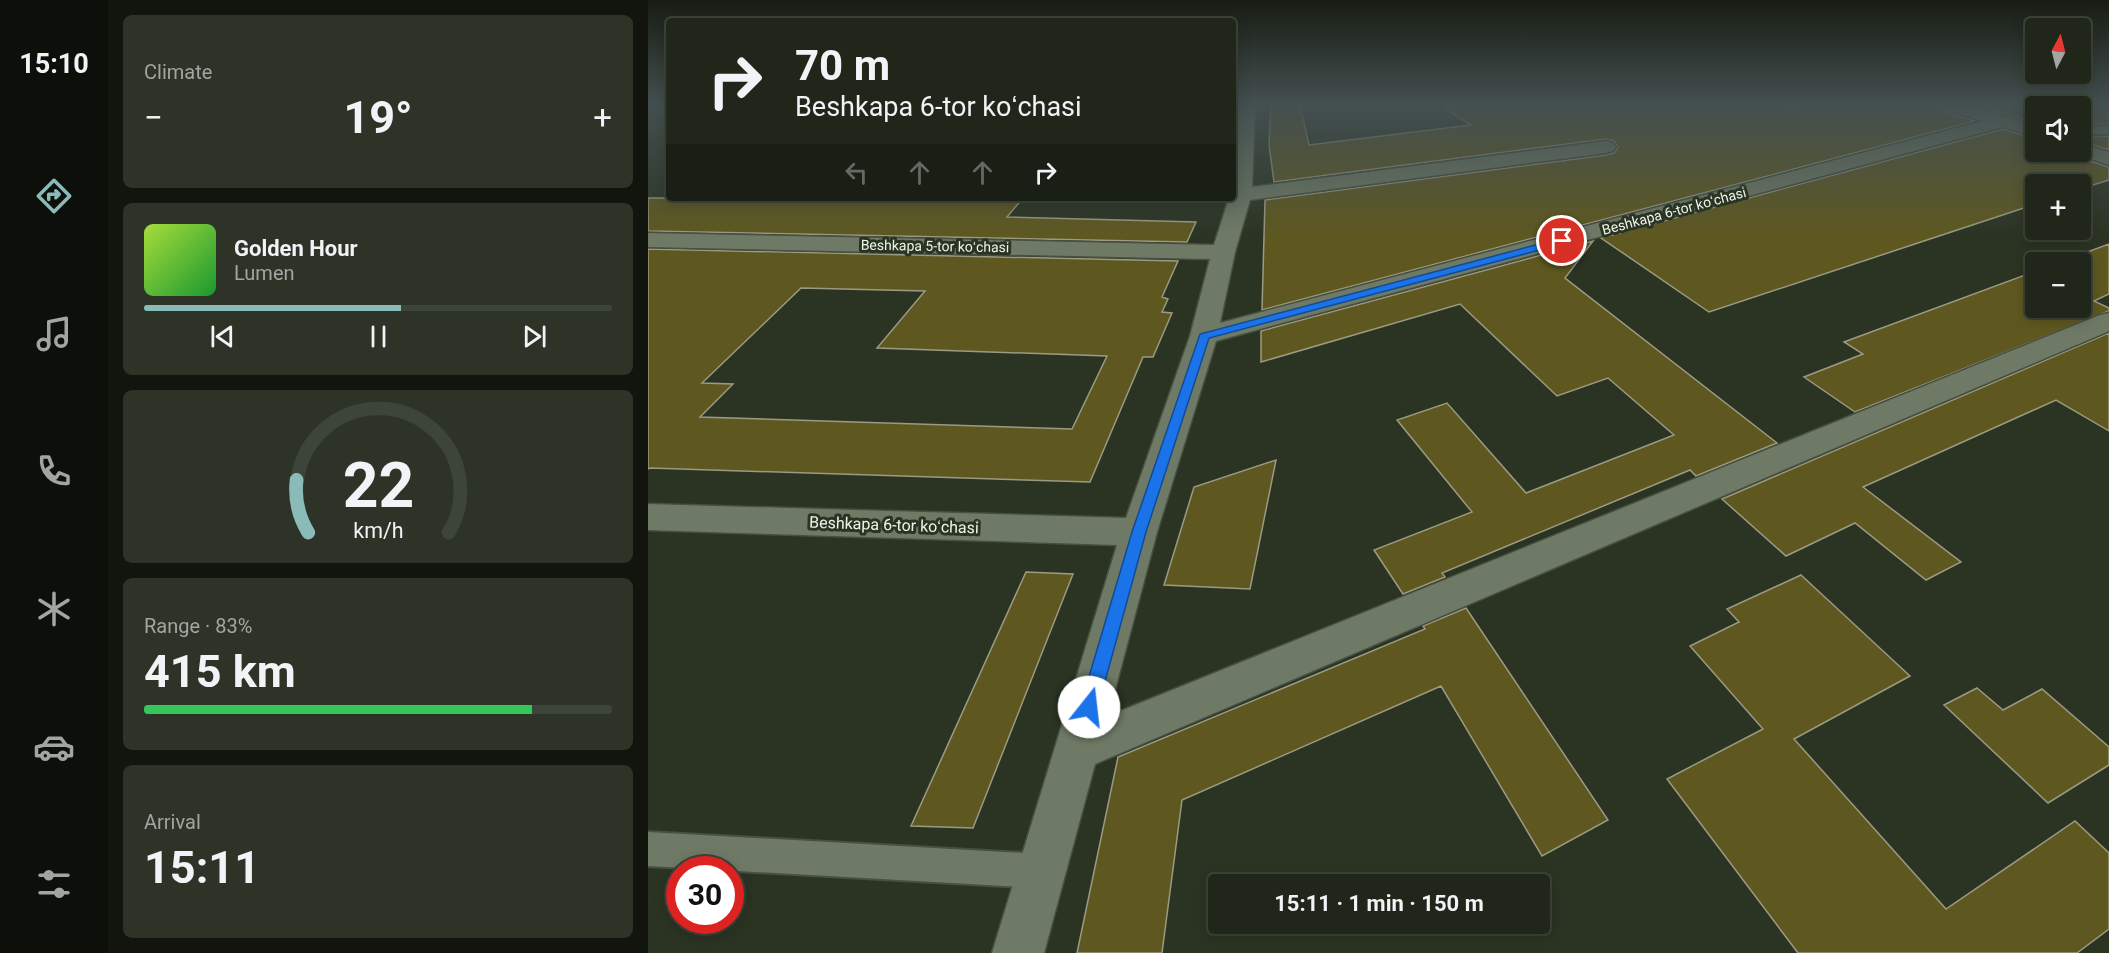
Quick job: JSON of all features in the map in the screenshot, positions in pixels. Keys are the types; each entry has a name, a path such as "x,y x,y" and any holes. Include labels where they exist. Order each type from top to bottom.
{"street":[{"path":"1018,953 1139,532 1204,336 1223,252 1241,195 1243,149"},
{"path":"1241,195 1587,149"},
{"name":"Beshkapa 6-tor koʻchasi","path":"1204,336 1831,169 1889,149"},
{"path":"2091,153 2109,159"},
{"name":"Beshkapa 5-tor koʻchasi","path":"648,240 1223,252"},
{"path":"1077,750 2109,321"},
{"name":"Beshkapa 6-tor koʻchasi","path":"648,517 1139,532"}],"lane":[{"path":"648,849 1042,871"}],"building":[{"path":"1270,149 1525,149 1274,182"},
{"path":"1616,149 1868,149 1262,310 1265,200 1614,153"},
{"path":"1927,149 2025,149 2025,162 2091,161 2109,167 2109,180 2091,186 2091,174 2025,174 2025,208 1709,312 1601,238"},
{"path":"648,198 666,198 666,201 1020,201 1007,217 1196,222 1187,242 648,231"},
{"path":"1593,241 1565,278 1777,443 1696,476 1690,470 1442,573 1445,577 1403,594 1374,550 1472,512 1397,420 1447,403 1526,493 1674,435 1608,378 1557,396 1460,304 1261,362 1261,331"},
{"path":"2109,244 2109,294 2094,301 2109,308 2109,311 1855,412 1804,377 1863,354 1844,342 2025,275 2025,318 2091,318 2091,252 2087,252"},
{"path":"648,249 1178,261 1162,297 1168,299 1162,312 1172,313 1153,357 1143,357 1090,482 648,469","holes":["801,288 925,291 877,348 1107,356 1072,429 700,417 733,384 702,383"]},
{"path":"2109,333 2109,431 2056,400 1863,487 1961,562 1926,580 1855,523 1786,556 1722,499"},
{"path":"1276,460 1250,589 1164,585 1194,487"},
{"path":"1026,572 1073,574 973,828 911,826"},
{"path":"1801,575 1910,676 1794,739 1946,909 2075,821 2109,853 2109,929 2077,953 1798,953 1667,779 1763,729 1690,646 1739,622 1727,609"},
{"path":"1466,608 1608,820 1542,856 1441,686 1182,800 1162,953 1077,953 1118,757 1425,629 1423,626"},
{"path":"1977,688 2003,710 2042,689 2109,747 2109,765 2048,803 1944,705"}],"route":[{"path":"1089,707 1139,532 1204,336 1562,241"}]}
